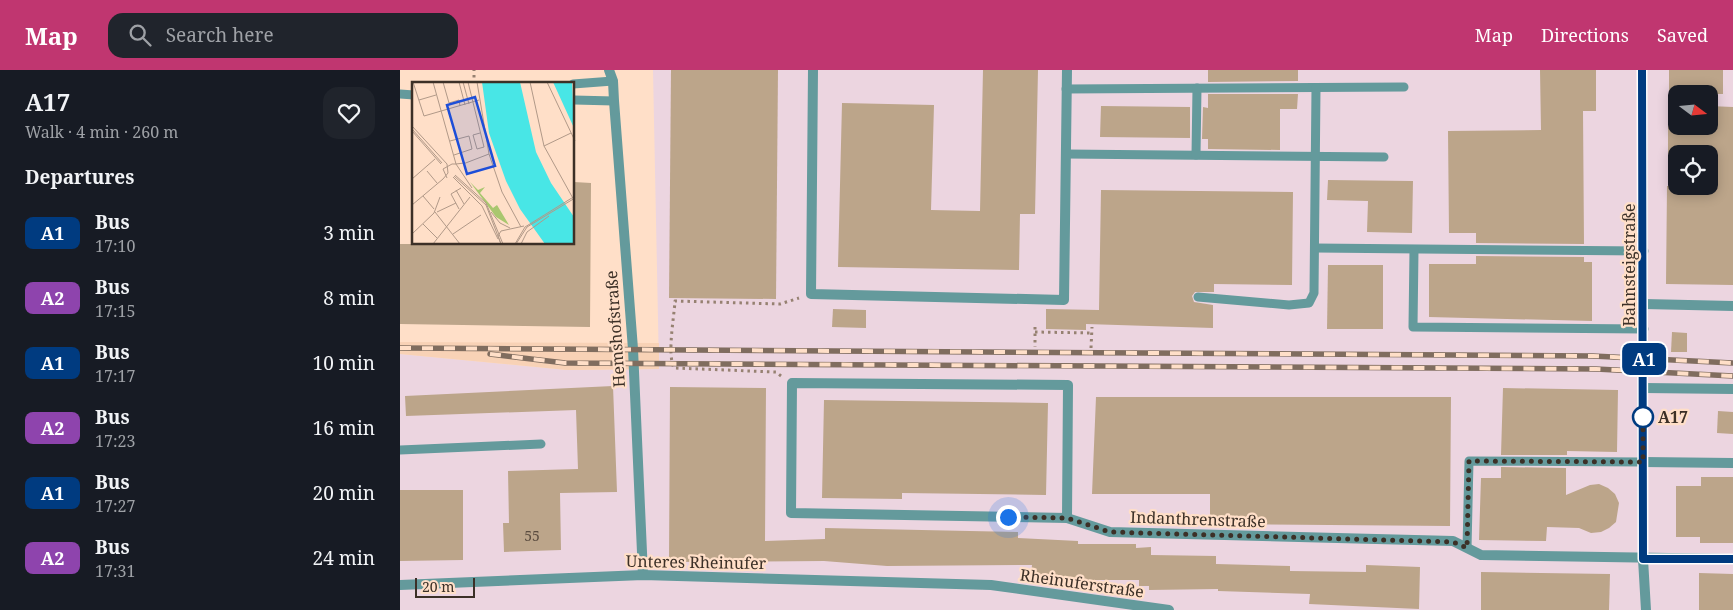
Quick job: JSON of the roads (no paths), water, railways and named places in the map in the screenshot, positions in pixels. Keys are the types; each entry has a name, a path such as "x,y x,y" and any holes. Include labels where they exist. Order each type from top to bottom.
{"street":[{"name":"Hemshofstraße","path":"608,70 613,81"},
{"name":"Hemshofstraße","path":"615,70 613,81 614,101 633,349 643,575"},
{"path":"814,70 811,294 1064,300 1067,70"},
{"name":"Bahnsteigstraße","path":"1642,70 1644,251 1643,559 1646,610"},
{"path":"1644,304 1733,306"},
{"name":"Indanthrenstraße","path":"1067,518 1068,385 792,383 792,513 1067,518 1110,532 1453,542 1481,555 1733,559"},
{"path":"1644,388 1733,389"},
{"path":"1643,462 1733,463"},
{"name":"Unteres Rheinufer","path":"400,585 643,575 991,585"},
{"name":"Rheinuferstraße","path":"991,585 1169,610"}],"lane":[{"path":"575,84 613,81"},
{"path":"1066,88 1404,87"},
{"path":"1196,88 1196,155"},
{"path":"1198,297 1289,305 1309,303 1314,293 1316,88"},
{"path":"575,100 614,101"},
{"path":"1066,154 1384,157"},
{"path":"1314,248 1644,251"},
{"path":"1414,250 1413,327 1644,329"},
{"path":"400,450 541,444"},
{"path":"1467,548 1469,461 1643,462"}],"railway":[{"path":"400,348 1593,356 1733,363"},
{"path":"490,354 565,363 1596,369 1733,376"}],"place":[{"name":"A17","path":"1643,417"}]}
